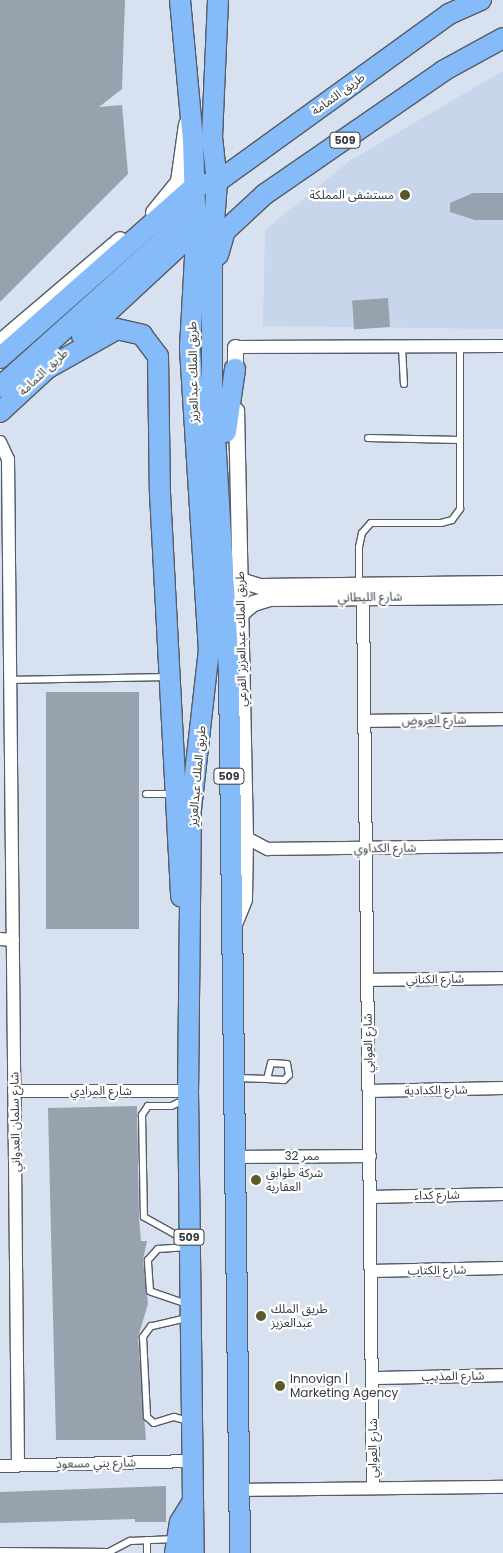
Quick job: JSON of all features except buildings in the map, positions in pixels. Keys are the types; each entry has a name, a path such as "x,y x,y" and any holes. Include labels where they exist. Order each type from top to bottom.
{"main road":[{"name":"طريق الملك عبدالعزيز","path":"180,0 190,86 195,186 196,221 190,349 209,649 192,809 192,921 188,1093 194,1553"},
{"name":"طريق الملك عبدالعزيز","path":"218,0 212,137 217,182 212,386 229,674 240,1553"},
{"name":"طريق الثمامة","path":"195,186 217,182 449,14 480,0"},
{"name":"طريق الملك عبدالعزيز","path":"214,266 225,231 265,194 443,71 503,38"},
{"path":"0,358 195,186"},
{"name":"طريق الثمامة","path":"0,412 196,221"},
{"name":"طريق الثمامة","path":"0,387 196,221"},
{"path":"46,369 100,334 126,329 142,335 155,348 160,374 160,493 173,677 176,863 182,897 192,921"},
{"path":"218,496 235,369"},
{"path":"175,1546 180,1522 193,1501"}],"street":[{"path":"0,341 169,195 178,181 190,86"},
{"path":"235,347 503,346"},
{"name":"طريق الملك عبدالعزيز الفرعي","path":"232,928 244,899 245,863 235,347"},
{"name":"شارع سلمان العدواني","path":"0,442 8,459 5,583 10,680 6,778 6,940 14,1091 18,1465"},
{"name":"شارع الليطاني","path":"240,580 260,586 503,596"},
{"name":"شارع الليطاني","path":"241,614 253,603 269,598 503,583"},
{"name":"شارع العوابي","path":"361,591 368,980 373,1488"},
{"name":"شارع العروض","path":"364,721 503,719"},
{"name":"شارع الكداوي","path":"245,837 268,849 503,846"},
{"path":"245,863 268,849"},
{"name":"شارع الكناني","path":"368,980 503,978"},
{"name":"شارع الكدادية","path":"369,1091 503,1088"},
{"name":"شارع المرادي","path":"14,1091 188,1093"},
{"name":"ممر 32","path":"234,1156 370,1156"},
{"name":"شارع كداء","path":"370,1197 503,1194"},
{"name":"شارع الكتاب","path":"371,1271 503,1268"},
{"name":"شارع المذيب","path":"373,1378 503,1375"},
{"name":"شارع بني مسعود","path":"0,1466 193,1461"},
{"path":"239,1490 503,1487"}],"lane":[{"path":"361,591 359,547 362,533 371,523 452,520 460,508 460,346"},
{"path":"402,347 404,384"},
{"path":"368,438 460,440"},
{"path":"10,680 173,677"},
{"path":"146,794 174,794"},
{"path":"233,1078 267,1079"},
{"path":"188,1093 176,1104 148,1106 142,1115 144,1217 152,1225 175,1232 189,1247"},
{"path":"189,1247 151,1253 148,1287 191,1310 177,1323 151,1326 143,1337 146,1417 154,1423 174,1417 192,1423"},
{"path":"147,1553 148,1540"},
{"path":"0,1551 109,1552 127,1541 148,1540 175,1546"}],"shaded area":[{"name":"مستشفى المملكة","path":"503,71 503,329 263,326 265,230 351,160"}],"place":[{"name":"مستشفى المملكة","path":"405,195"},
{"name":"شركة طوابق العقارية","path":"256,1180"},
{"name":"طريق الملك عبدالعزيز","path":"261,1316"},
{"name":"Innovign | Marketing Agency","path":"280,1386"}]}
